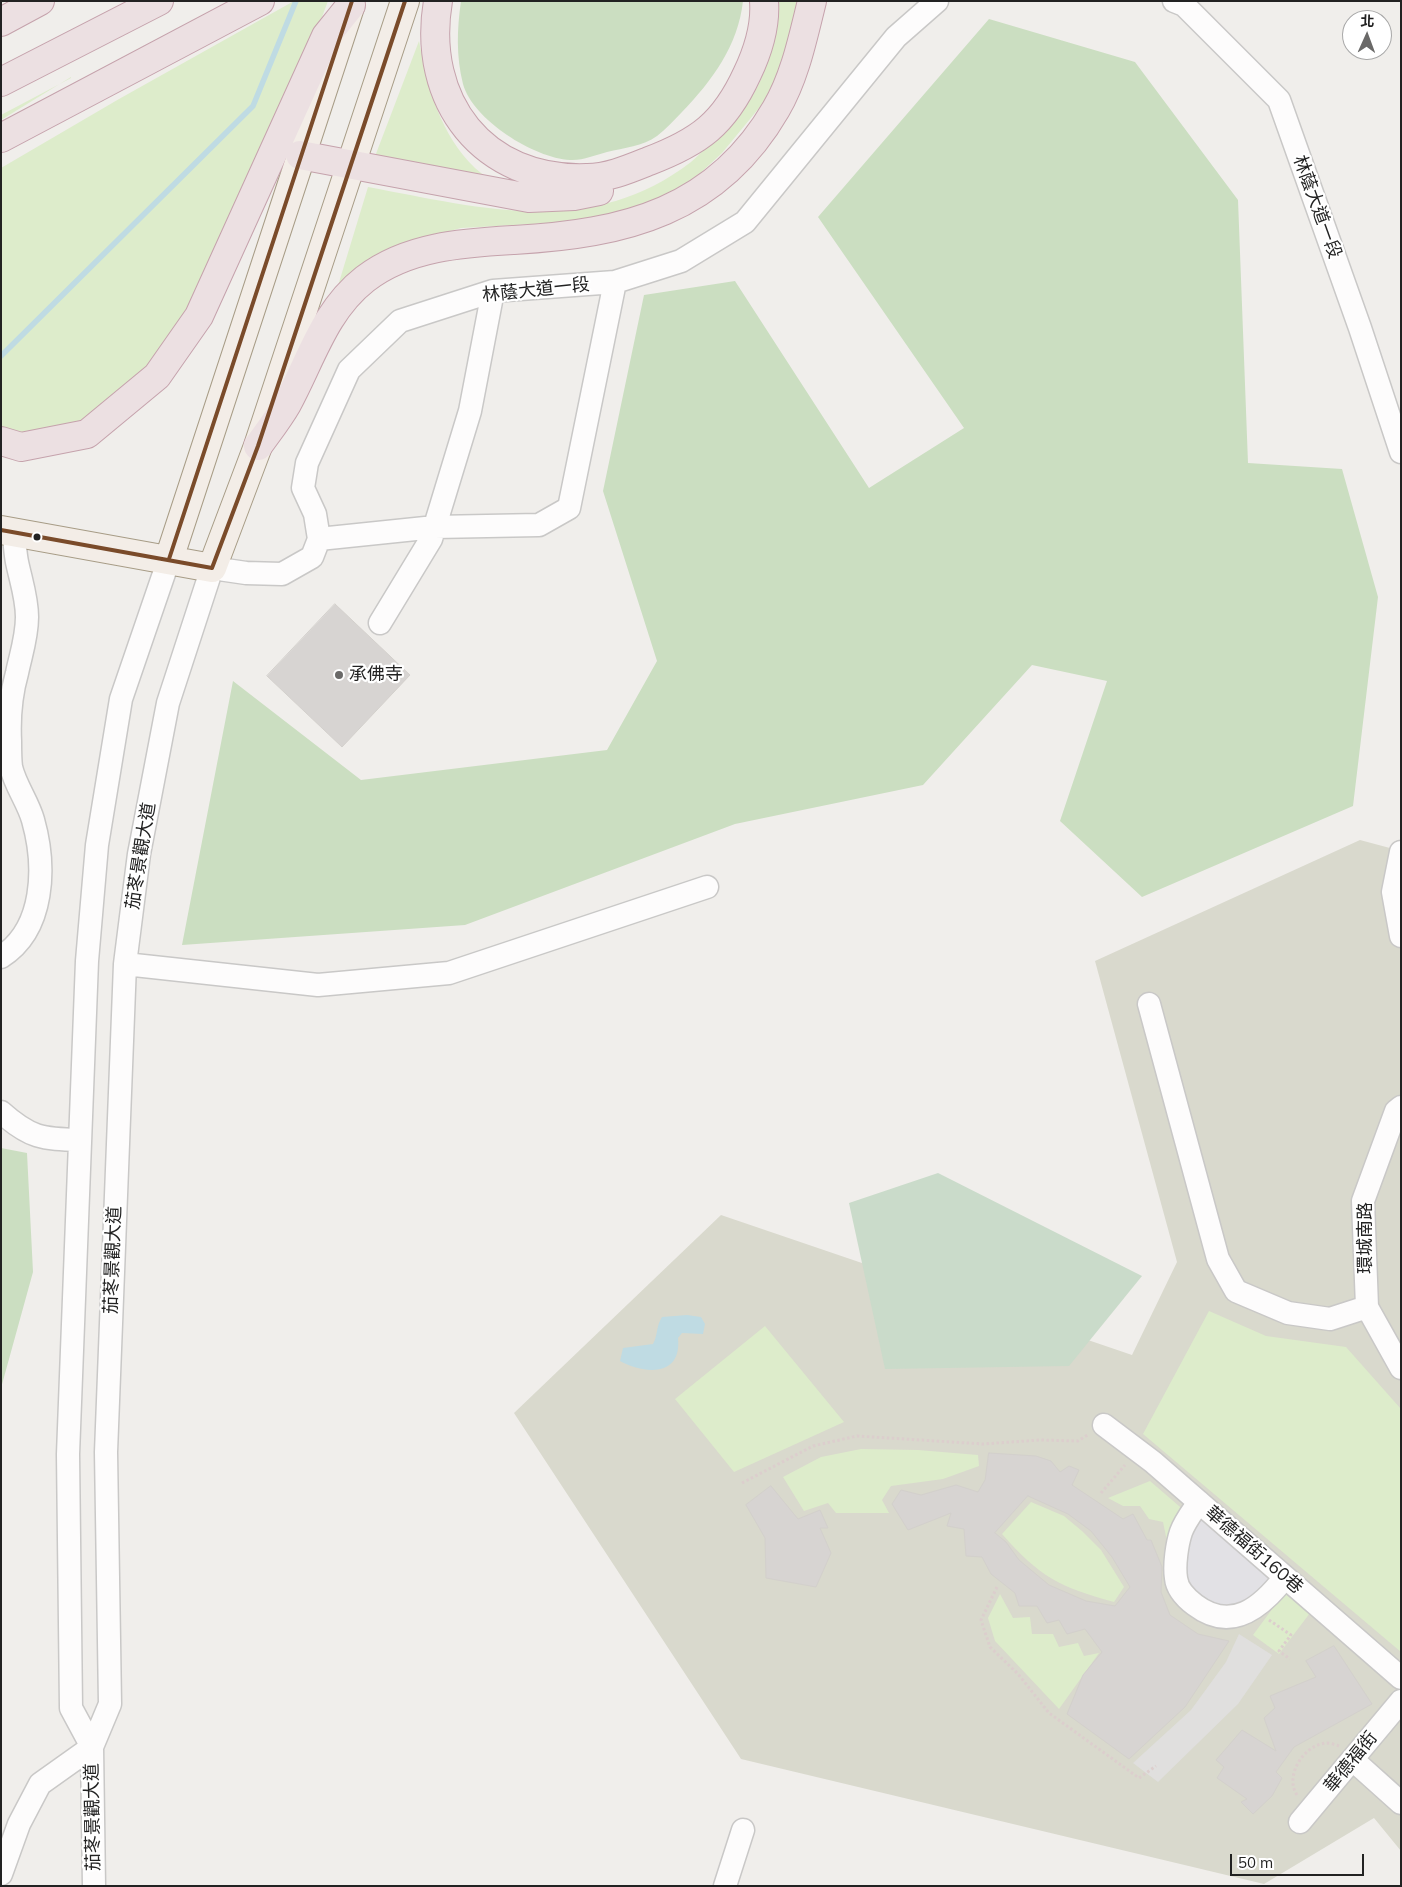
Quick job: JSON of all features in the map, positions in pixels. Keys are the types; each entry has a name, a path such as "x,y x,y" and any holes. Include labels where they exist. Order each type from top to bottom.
{"highway":[{"path":"1,22 40,1"},
{"path":"1,82 159,1"},
{"path":"1,138 260,1"},
{"path":"438,1 435,22 437,64 452,106 461,123 490,151 509,163 530,172 588,178 615,173 640,165 693,142"},
{"path":"300,155 350,166 529,198 574,196 609,190 640,177 693,142 730,107 740,91 756,54 762,34 764,1"},
{"path":"258,446 287,404 311,352 345,298 366,279 391,264 456,244 514,240 608,229 662,214 706,187 747,150 777,108 798,55 812,1"},
{"path":"1,441 21,446 87,434 157,376 199,316 326,36 352,3"},
{"path":"1,151 40,118"}],"main road":[{"name":"茄苳景觀大道","path":"212,568 258,446 406,1"},
{"name":"茄苳景觀大道","path":"169,559 300,155 352,3"},
{"path":"7,531 212,568"}],"street":[{"name":"林蔭大道一段","path":"319,539 315,514 303,488 307,463 350,370 400,320 493,291 615,282 681,262 745,222 896,37 938,1"},
{"name":"林蔭大道一段","path":"1174,1 1184,5 1279,100 1360,328 1401,452"},
{"path":"212,568 246,573 282,574 312,557 319,539 435,527 539,525 569,508 615,282"},
{"path":"380,623 431,540 470,411 493,291"},
{"path":"1,957 19,943 34,920 40,875 40,849 33,818 12,768 9,739 16,675 24,646 27,618 25,592 7,531"},
{"name":"茄苳景觀大道","path":"92,1747 71,1708 68,1454 87,961 97,845 121,699 169,559"},
{"name":"茄苳景觀大道","path":"96,1883 92,1747 110,1704 106,1452 125,964 139,854 168,703 212,568"},
{"path":"1401,852 1393,892 1401,936"},
{"path":"125,964 318,985 449,974 707,887"},
{"path":"1149,1004 1218,1259 1236,1291 1288,1313 1330,1319 1367,1308"},
{"name":"環城南路","path":"1401,1107 1396,1111 1364,1201 1367,1308 1401,1368"},
{"path":"1,1112 18,1127 34,1136 80,1140"},
{"name":"華德福街160巷","path":"1104,1425 1138,1450 1401,1678"},
{"path":"1199,1502 1181,1531 1176,1579 1185,1598 1201,1610 1218,1617 1233,1617 1254,1610 1272,1594 1285,1577"},
{"name":"華德福街","path":"1306,1816 1401,1701"},
{"path":"1,1874 19,1824 40,1784 92,1747"},
{"path":"1353,1760 1401,1803"},
{"path":"725,1886 743,1830"}],"path":[{"path":"742,1483 813,1446 857,1436 983,1444 1040,1440 1078,1441 1104,1425"},
{"path":"1101,1493 1138,1450"},
{"path":"997,1587 981,1620 990,1647 1018,1674 1049,1713 1139,1778 1156,1766"},
{"path":"1254,1610 1291,1635 1279,1651 1290,1659"},
{"path":"1306,1816 1292,1788 1292,1776 1298,1762 1311,1749 1327,1743 1341,1746 1353,1760"}],"shaded area":[{"path":"1360,840 1401,851 1401,1851 1374,1818 1264,1884 741,1759 514,1413 721,1215 1132,1355 1177,1262 1095,961"},
{"path":"1199,1502 1285,1577 1254,1610 1201,1609 1177,1559"},
{"path":"1239,1634 1272,1655 1238,1704 1158,1782 1133,1763 1191,1710 1226,1662"}],"green space":[{"path":"294,1 328,1 313,41 190,314 150,365 83,422 18,435 1,432 1,168 119,99"},
{"path":"461,1 743,1 736,33 722,62 693,100 667,127 657,136 640,144 584,159 570,160 555,158 523,145 492,123 469,98 463,84 458,53"},
{"path":"778,1 798,1 783,64 764,102 722,153 694,179 669,196 604,220 461,228 391,247 361,264 337,289 368,187 493,209 534,211 575,209 614,201 653,186 691,162 746,105 754,94 765,69 773,42"},
{"path":"989,19 1135,62 1238,200 1248,463 1342,469 1378,597 1353,806 1142,897 1060,821 1107,681 1032,665 923,785 735,824 465,925 182,945 233,681 361,780 607,750 657,661 603,491 644,295 735,281 869,488 964,428 818,217"},
{"path":"419,41 431,93 444,125 463,155 475,168 503,190 374,159"},
{"path":"59,84 1,120 1,115"},
{"path":"1,1148 27,1153 33,1272 1,1388"},
{"path":"938,1173 1142,1276 1069,1366 885,1369 849,1203"},
{"path":"1209,1311 1266,1336 1346,1347 1401,1409 1401,1652 1143,1434"},
{"path":"765,1326 844,1422 734,1472 675,1399"},
{"path":"861,1449 918,1450 978,1455 979,1466 943,1479 891,1486 882,1500 889,1513 836,1513 828,1503 804,1511 783,1477 821,1457"},
{"path":"1150,1481 1186,1512 1168,1546 1163,1522 1149,1519 1140,1506 1123,1506 1108,1498"},
{"path":"1031,1502 1064,1516 1101,1550 1124,1587 1114,1602 1079,1591 1052,1578 1028,1561 1002,1534"},
{"path":"1284,1593 1310,1613 1279,1654 1253,1635"},
{"path":"1000,1594 1013,1618 1030,1617 1032,1634 1053,1634 1059,1647 1078,1643 1084,1656 1099,1653 1059,1709 995,1641 988,1618"}],"water":[{"path":"687,1315 701,1317 705,1324 703,1334 682,1333 678,1338 678,1350 674,1360 668,1366 651,1370 641,1369 620,1361 623,1348 653,1344 662,1317"}],"building":[{"name":"承佛寺","path":"335,604 410,675 342,747 267,676"},
{"path":"989,1453 1036,1456 1051,1461 1060,1472 1069,1466 1079,1470 1072,1485 1123,1519 1133,1514 1147,1540 1151,1540 1162,1567 1161,1592 1170,1615 1198,1634 1229,1641 1185,1707 1129,1759 1067,1714 1083,1675 1102,1652 1085,1629 1067,1634 1059,1620 1047,1623 1037,1606 1019,1606 1015,1593 991,1574 982,1557 966,1556 964,1529 947,1526 951,1513 908,1530 892,1504 901,1490 921,1495 956,1485 978,1492 985,1480","holes":["1028,1496 1068,1514 1091,1531 1112,1557 1130,1587 1115,1606 1086,1601 1049,1585 1019,1560 1006,1542 995,1533"]},
{"path":"771,1486 798,1519 820,1510 828,1528 820,1528 831,1553 816,1587 766,1578 765,1538 746,1505"},
{"path":"1334,1646 1372,1704 1294,1747 1276,1772 1282,1778 1272,1796 1253,1814 1241,1802 1247,1799 1217,1778 1224,1767 1216,1760 1242,1730 1276,1751 1264,1718 1275,1708 1270,1696 1316,1677 1306,1661"}],"waterway":[{"path":"1,356 253,106 296,1"}],"transit line":[{"path":"169,559 352,1"},
{"path":"1,530 212,568 258,446 405,1"}],"place":[{"name":"承佛寺","path":"339,675"}]}
